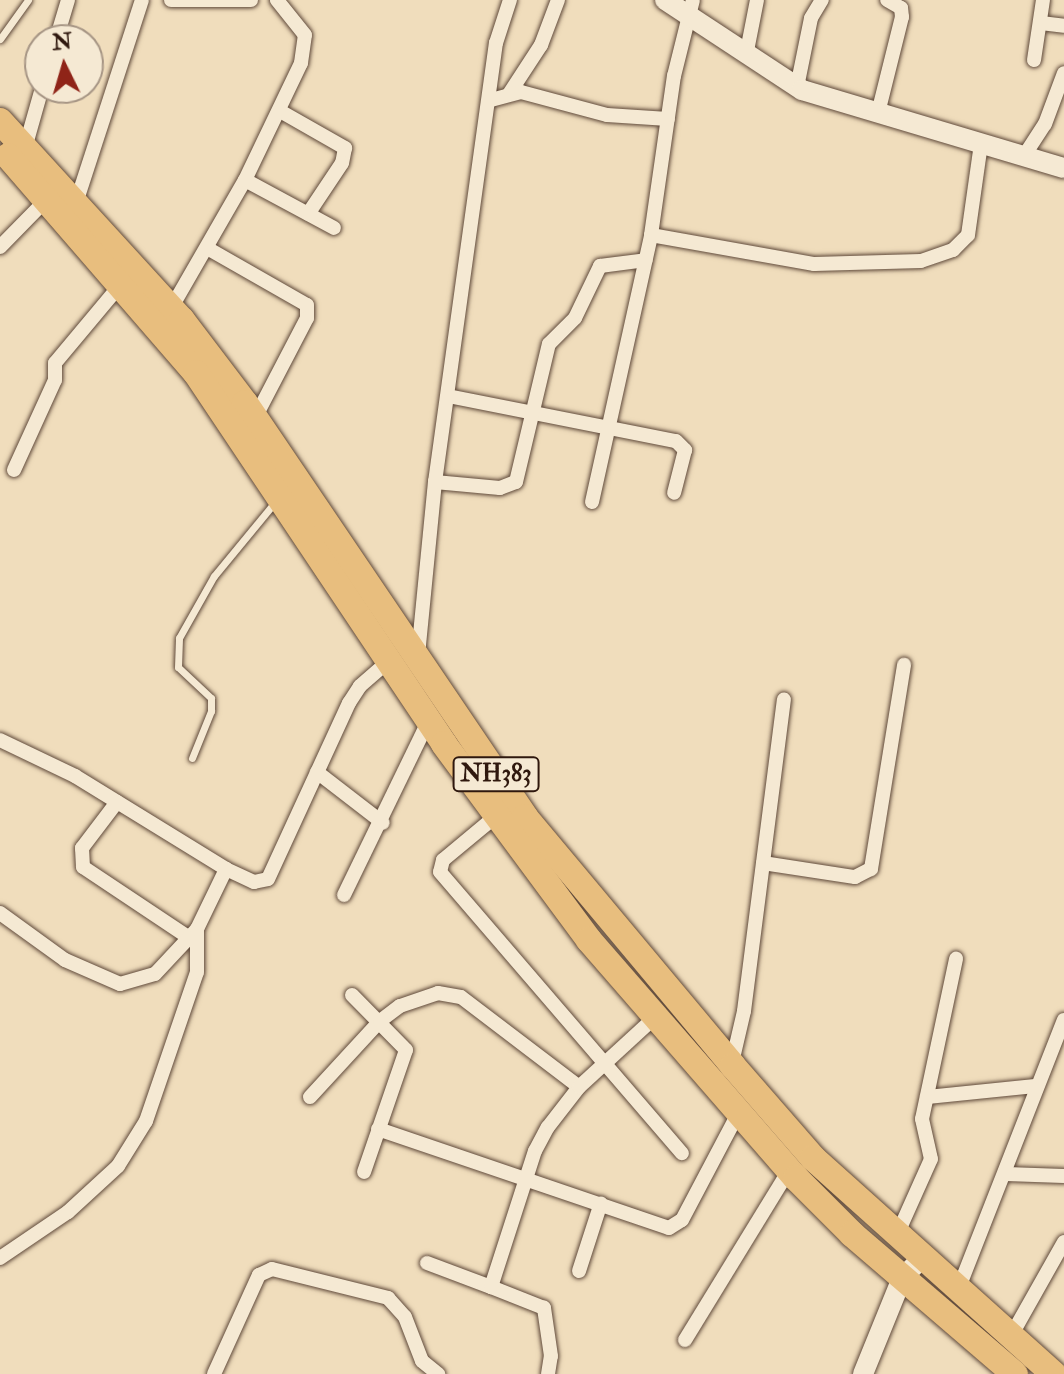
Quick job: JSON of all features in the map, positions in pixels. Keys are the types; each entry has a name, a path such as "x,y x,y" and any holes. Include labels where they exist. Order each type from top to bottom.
{"highway":[{"name":"NH383","path":"0,121 12,147 47,199 121,284 165,317 279,497 496,816 655,1017 1054,1374"},
{"name":"NH383","path":"12,147 76,203 165,317 255,418 525,817 722,1074 739,1112 789,1170 902,1278 1015,1374"}],"street":[{"path":"61,24 68,0"},
{"path":"76,203 142,0"},
{"path":"171,0 251,0"},
{"path":"165,317 245,180 280,111 305,44 302,29 277,0"},
{"path":"418,659 435,482 491,100 496,43 510,0"},
{"path":"509,94 541,45 558,0"},
{"path":"665,0 690,8 746,56 797,87 1064,168"},
{"path":"746,56 757,0"},
{"path":"797,87 811,18 822,0"},
{"path":"878,113 902,17 901,8 887,0"},
{"path":"1034,60 1043,0"},
{"path":"592,502 651,235 668,119 690,8"},
{"path":"1041,23 1064,26"},
{"path":"1024,156 1045,124 1064,73"},
{"path":"491,100 509,94 540,95 607,115 668,119"},
{"path":"12,147 34,104"},
{"path":"280,111 345,148 342,163 308,214"},
{"path":"651,235 814,264 921,261 963,244 981,144"},
{"path":"245,180 334,228"},
{"path":"0,247 47,199"},
{"path":"207,248 307,305 307,318 255,418"},
{"path":"435,482 509,487 519,474 544,353 575,318 595,271 606,264 646,260"},
{"path":"14,470 55,380 55,363 121,284"},
{"path":"448,396 608,426 683,445 674,493"},
{"path":"0,740 117,802 226,869 254,882 268,879 354,695 389,661"},
{"path":"763,863 855,877 871,869 904,665"},
{"path":"722,1074 763,863 784,700"},
{"path":"344,895 383,823 429,720"},
{"path":"317,772 383,823"},
{"path":"117,802 82,848 83,867 194,934"},
{"path":"496,816 443,860 440,872 682,1153"},
{"path":"0,913 65,960 120,984 155,974 194,934 226,869"},
{"path":"0,1258 68,1212 118,1166 137,1136 197,972 194,934"},
{"path":"897,1235 931,1159 922,1119 956,959"},
{"path":"310,1097 380,1021 427,995 451,993 579,1087"},
{"path":"352,995 406,1050 364,1172"},
{"path":"491,1287 548,1127 579,1087 655,1017"},
{"path":"958,1290 1006,1174 1035,1086 1054,1054 1064,1020"},
{"path":"927,1097 1035,1086"},
{"path":"378,1129 601,1203 661,1228 676,1226 739,1112"},
{"path":"685,1340 789,1170"},
{"path":"1006,1174 1064,1176"},
{"path":"579,1271 601,1203"},
{"path":"1011,1336 1064,1242"},
{"path":"863,1374 902,1278 922,1258"},
{"path":"427,1263 544,1308 551,1356 548,1374"},
{"path":"214,1374 259,1275 272,1269 388,1298 405,1317 422,1361 438,1374"}],"lane":[{"path":"0,39 28,0"},
{"path":"192,758 211,711 211,698 178,667 179,638 214,576 279,497"}]}
